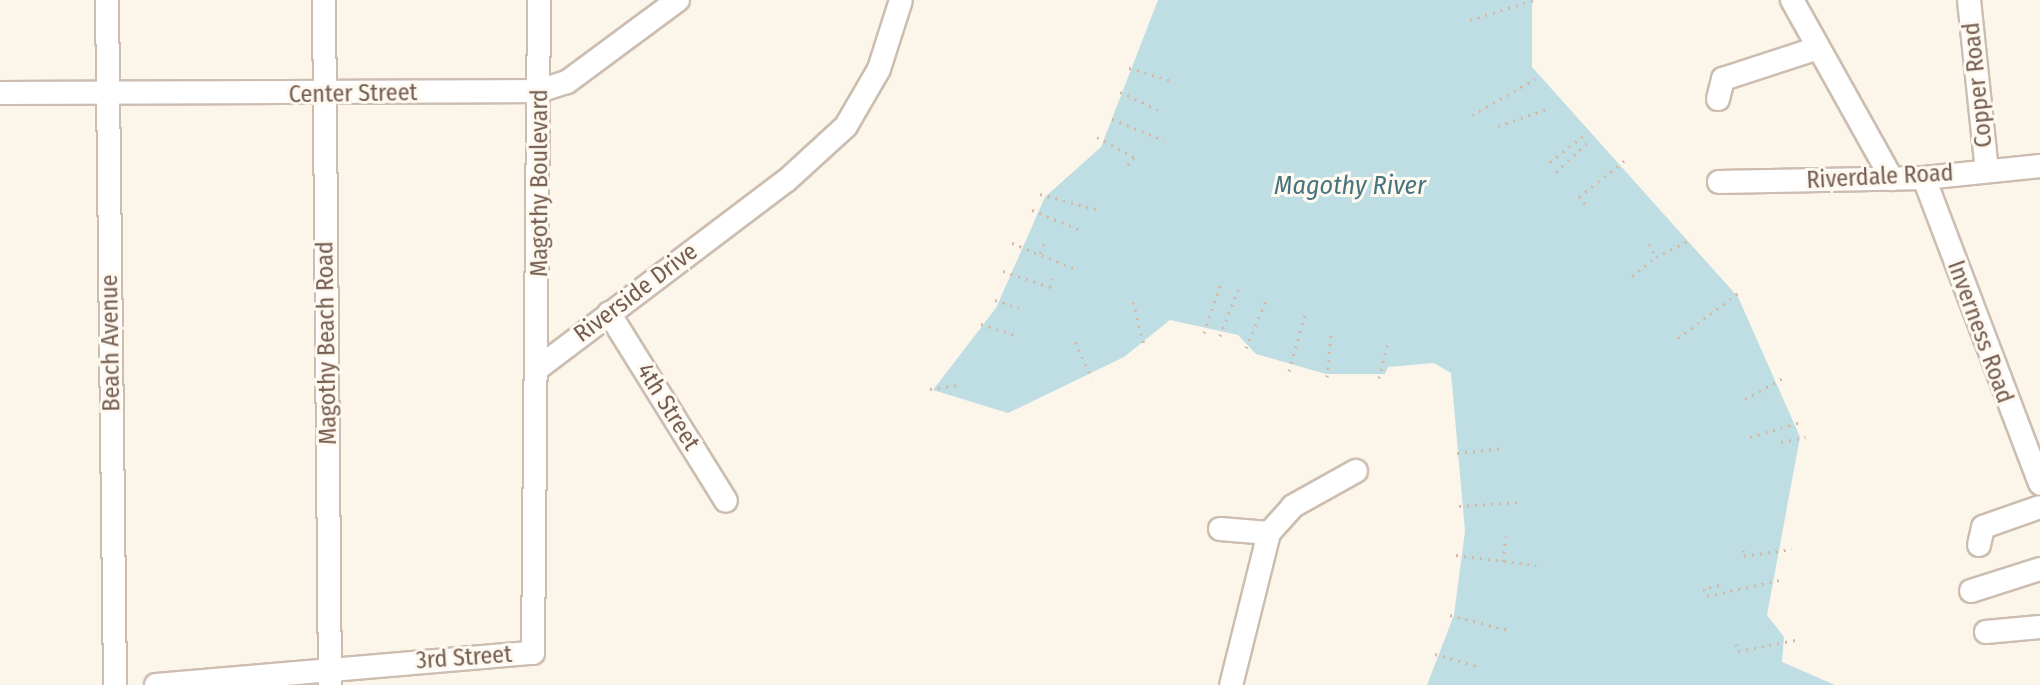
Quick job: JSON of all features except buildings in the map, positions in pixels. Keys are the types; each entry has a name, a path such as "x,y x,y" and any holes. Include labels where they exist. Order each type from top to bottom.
{"street":[{"name":"Beach Avenue","path":"107,0 115,685"},
{"name":"Magothy Beach Road","path":"324,0 330,677"},
{"name":"Magothy Boulevard","path":"539,0 541,366"},
{"name":"Center Street","path":"0,93 324,95 539,91 567,82 678,0"},
{"name":"Riverside Drive","path":"541,366 786,181 846,126 879,69 901,0"},
{"path":"1792,0 1892,179"},
{"name":"Copper Road","path":"1969,0 1987,170"},
{"path":"1718,99 1723,79 1818,48"},
{"name":"Riverdale Road","path":"1719,182 1924,178 2040,166"},
{"name":"Inverness Road","path":"1924,178 2040,484"},
{"name":"4th Street","path":"609,313 726,501"},
{"name":"3rd Street","path":"156,685 330,677 533,653 541,366"},
{"path":"1231,685 1269,533 1293,506 1356,471"},
{"path":"1979,545 1983,527 2040,507"},
{"path":"1220,529 1269,533"},
{"path":"1971,591 2040,569"},
{"path":"1986,632 2040,627"}],"path":[{"path":"1470,20 1534,0"},
{"path":"1129,68 1169,80"},
{"path":"1472,115 1535,79"},
{"path":"1120,92 1159,110"},
{"path":"1498,126 1550,108"},
{"path":"1112,119 1165,141"},
{"path":"1550,162 1583,136"},
{"path":"1097,137 1134,157 1127,166"},
{"path":"1556,172 1589,141"},
{"path":"1585,204 1579,197 1624,161"},
{"path":"1040,194 1102,211"},
{"path":"1032,210 1080,230"},
{"path":"1039,255 1046,239"},
{"path":"1632,276 1656,257 1692,239"},
{"path":"1012,243 1075,269"},
{"path":"1649,244 1656,257"},
{"path":"1003,271 1050,287 1053,279"},
{"path":"1204,333 1222,280"},
{"path":"1220,336 1239,287"},
{"path":"1678,338 1742,290"},
{"path":"1246,348 1267,298"},
{"path":"995,300 1019,308"},
{"path":"1133,302 1144,345"},
{"path":"1289,371 1306,311"},
{"path":"981,324 1018,336"},
{"path":"1327,377 1331,334"},
{"path":"1379,378 1388,341"},
{"path":"1075,342 1092,378"},
{"path":"1745,399 1783,378"},
{"path":"930,389 960,385"},
{"path":"1750,437 1801,422"},
{"path":"1781,442 1806,437"},
{"path":"1457,453 1503,448"},
{"path":"1459,506 1521,502"},
{"path":"1503,561 1506,536"},
{"path":"1743,550 1744,556 1791,549"},
{"path":"1456,555 1536,565"},
{"path":"1719,585 1704,589 1707,596 1780,580"},
{"path":"1450,615 1512,631"},
{"path":"1736,644 1738,651 1795,640"},
{"path":"1435,654 1481,667"}],"water":[{"name":"Magothy River","path":"1158,0 1532,0 1532,67 1738,297 1800,437 1767,615 1784,637 1782,662 1835,685 1427,685 1454,615 1465,531 1451,373 1434,363 1388,367 1385,374 1326,374 1256,354 1238,335 1170,320 1124,357 1008,413 933,390 996,308 1045,197 1101,147"}]}
